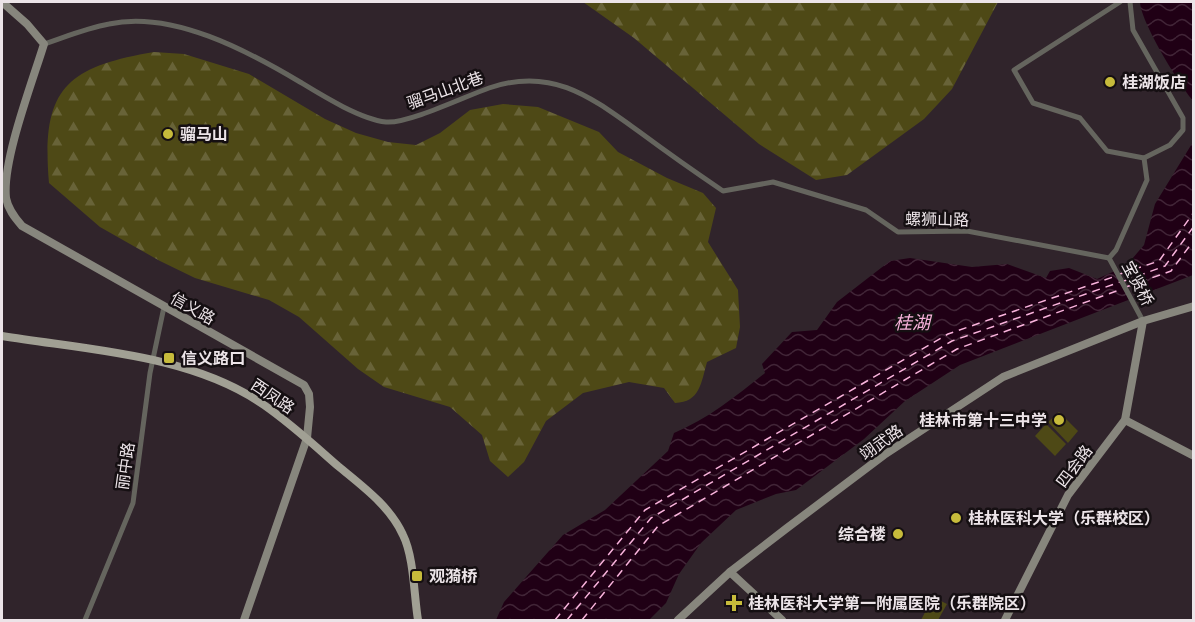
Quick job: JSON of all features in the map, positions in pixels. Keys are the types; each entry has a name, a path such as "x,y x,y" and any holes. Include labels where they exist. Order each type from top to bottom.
{"main road":[{"name":"西凤路","path":"2,336 188,368 226,384 264,404 307,438 369,493 397,523 406,545 418,621"}],"street":[{"path":"2,2 27,24 44,44"},
{"path":"1120,2 1014,70 1033,103 1080,118 1107,151 1144,158 1170,145 1183,129 1183,118 1133,30 1130,2"},
{"name":"骝马山北巷","path":"44,44 110,23 132,22 175,28 213,38 258,57 325,97 386,122 404,120 502,84 532,79 565,86 603,104 723,191 773,182"},
{"name":"信义路","path":"44,44 8,166 6,201 12,215 22,226 304,385 309,394 307,438 244,621"},
{"path":"1109,258 1116,250 1147,180 1144,158"},
{"name":"螺狮山路","path":"773,182 866,210 898,232 968,231 1109,258"},
{"name":"宝贤桥","path":"1109,258 1143,321"},
{"name":"翊武路","path":"678,621 730,572 884,455 1003,377 1143,321 1194,306"},
{"name":"丽中路","path":"85,621 133,503 152,361 164,307"},
{"name":"四会路","path":"1005,621 1068,495 1125,420 1143,321"},
{"path":"1125,420 1194,456"},
{"path":"730,572 782,621"}],"green space":[{"path":"583,2 998,2 952,89 924,119 847,175 816,180 759,144 634,38"},
{"path":"154,52 184,54 249,74 325,119 356,133 388,142 416,145 440,133 470,110 503,104 538,107 599,132 618,152 667,178 703,193 716,208 708,242 738,290 740,327 736,348 707,362 701,384 695,395 683,402 675,403 664,388 629,382 583,393 546,421 524,462 508,477 490,461 482,435 450,407 384,387 358,369 299,317 269,300 195,278 160,261 100,227 49,183 50,125 55,105 65,88 80,76 99,66"},
{"path":"1059,412 1078,431 1068,443 1048,422"},
{"path":"1046,424 1066,444 1055,456 1035,436"},
{"path":"933,597 947,604 938,620 921,620"}],"water":[{"path":"1140,2 1193,2 1193,101 1170,68 1147,24"},
{"name":"桂湖","path":"1193,142 1193,275 960,365 905,401 864,439 796,490 776,494 736,510 701,543 679,574 666,603 649,620 496,620 504,602 563,535 605,510 668,451 674,433 710,414 765,373 762,364 792,332 817,330 837,302 890,261 910,258 972,267 1007,264 1046,278 1050,271 1069,268 1097,279 1126,266 1144,245 1155,204"}],"pier":[{"path":"1126,264 1144,295 1130,301 1114,269"}],"ferry route":[{"path":"1120,274 1159,261 1194,212"},
{"path":"1124,281 1165,266 1194,226"},
{"path":"1126,287 1171,271 1194,240"},
{"path":"555,620 645,510 948,334 1116,276"},
{"path":"567,620 651,518 952,341 1120,282"},
{"path":"582,620 658,526 957,349 1122,289"}],"place":[{"name":"桂湖饭店","path":"1110,82"},
{"name":"骝马山","path":"168,134"},
{"name":"信义路口","path":"169,358"},
{"name":"桂林市第十三中学","path":"1059,420"},
{"name":"桂林医科大学（乐群校区）","path":"956,518"},
{"name":"综合楼","path":"898,534"},
{"name":"观漪桥","path":"417,576"},
{"name":"桂林医科大学第一附属医院（乐群院区）","path":"734,603"}]}
